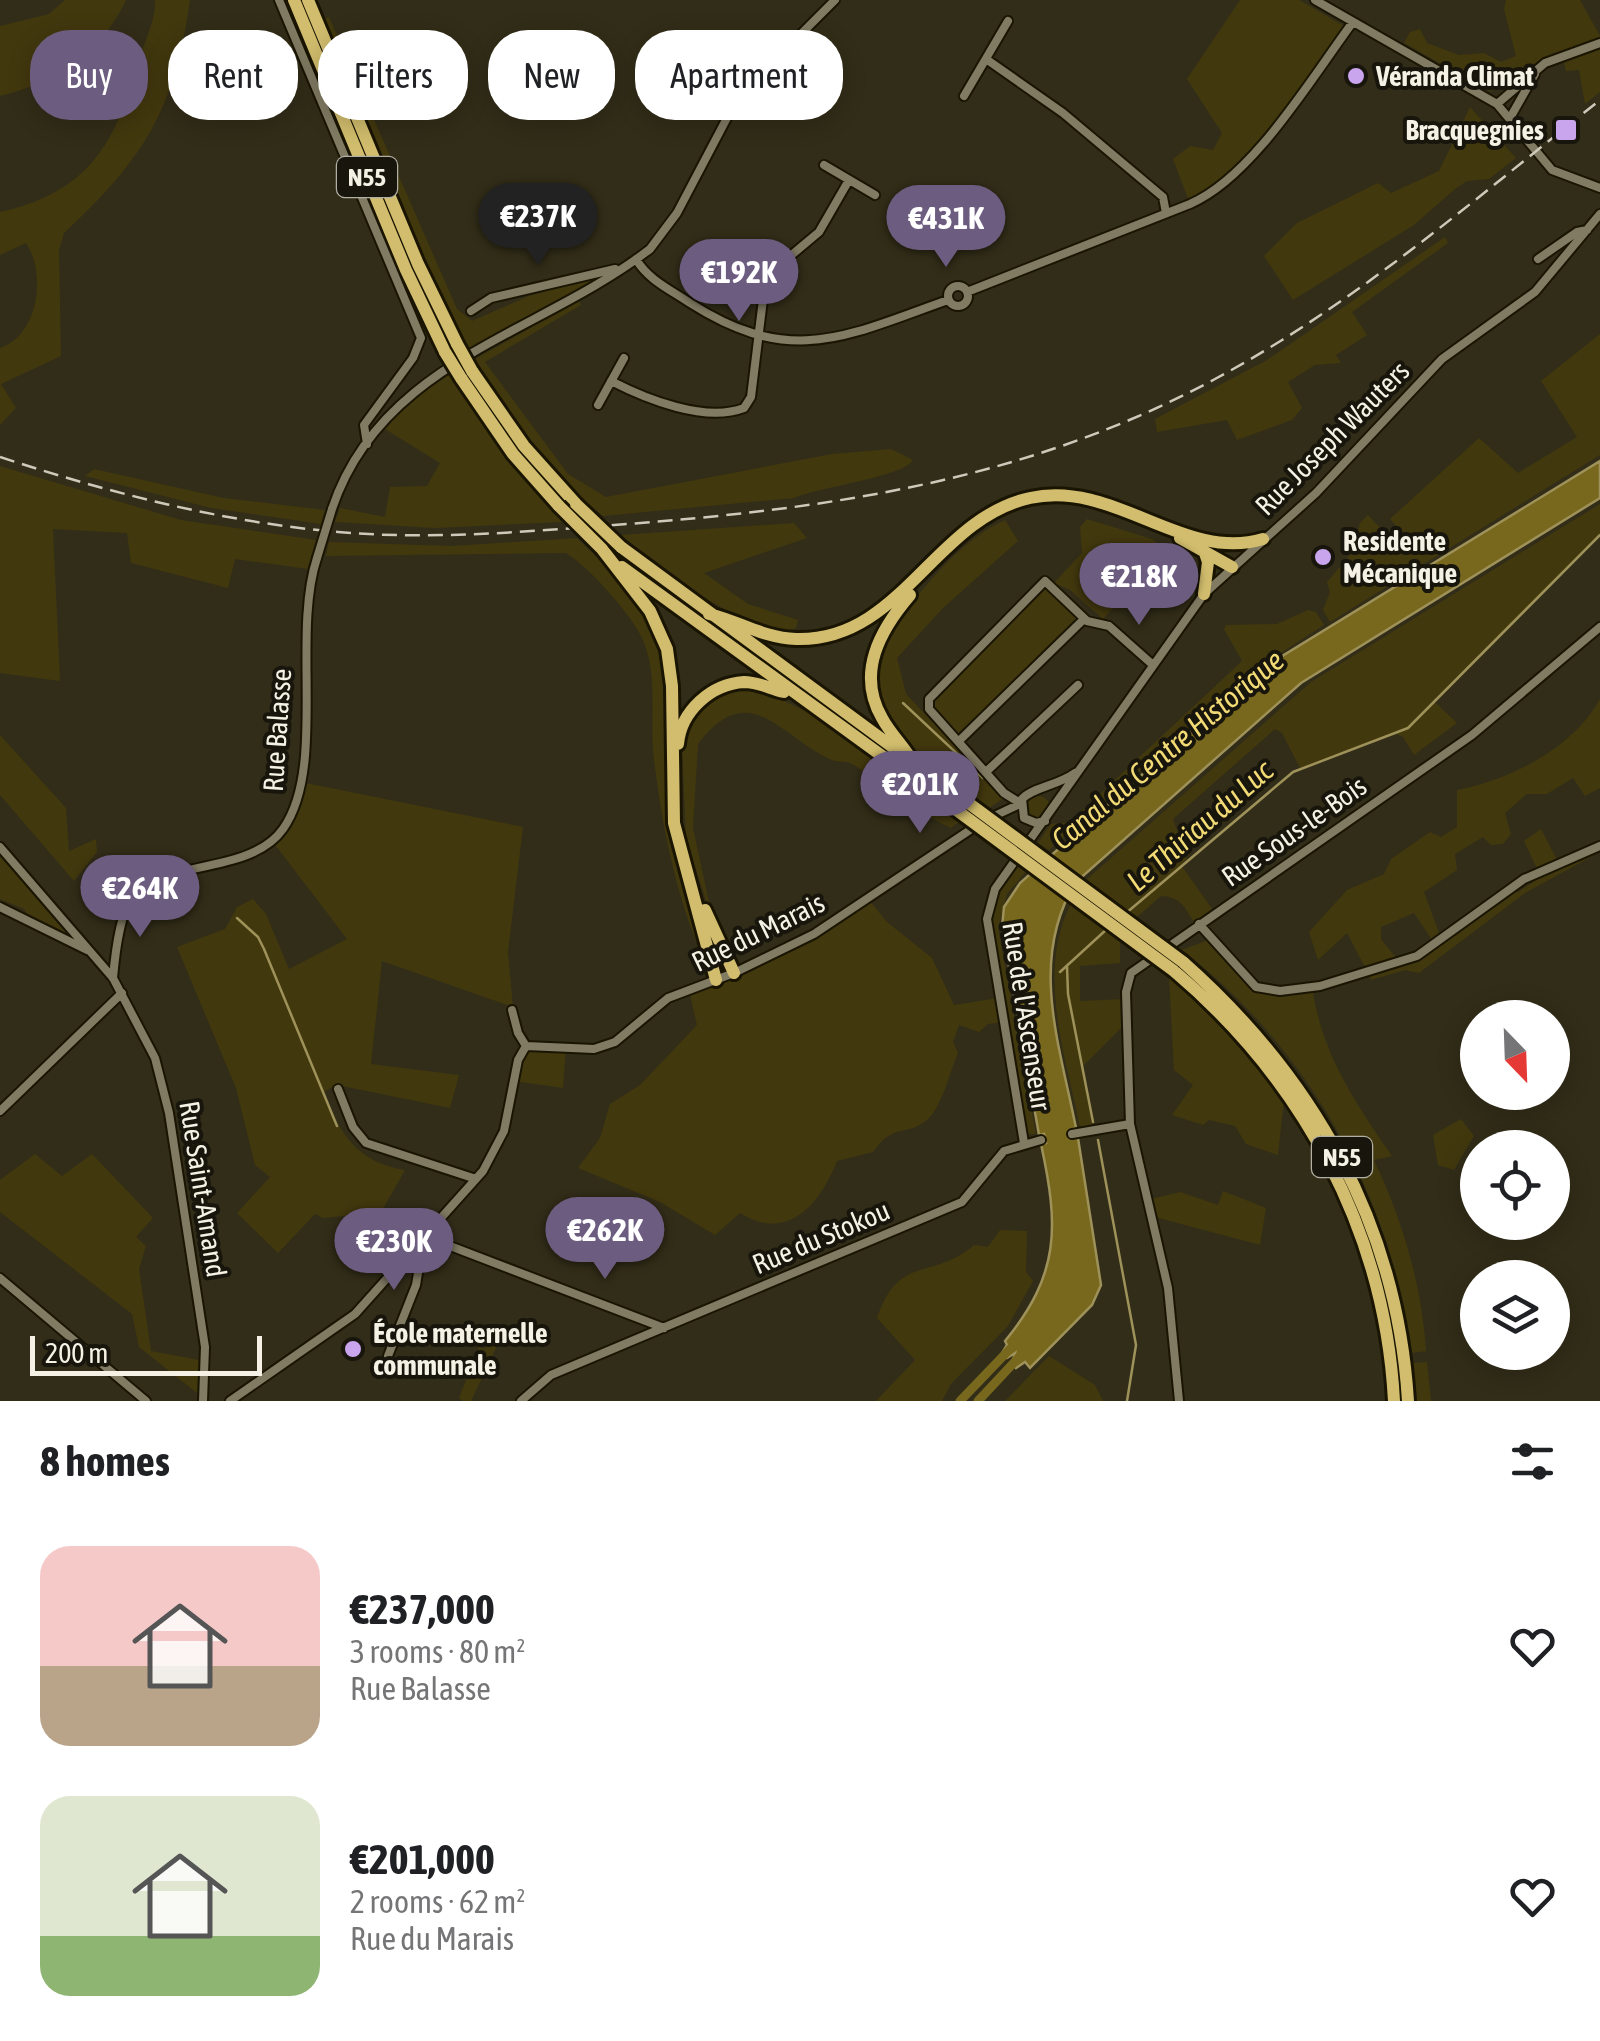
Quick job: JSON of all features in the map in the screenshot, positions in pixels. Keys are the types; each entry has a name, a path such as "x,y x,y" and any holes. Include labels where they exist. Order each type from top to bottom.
{"highway":[{"name":"N55","path":"294,0 406,270 513,454 559,506 602,549 796,695 956,801 1178,966 1242,1016 1289,1072 1346,1164 1372,1223 1394,1298 1408,1401"},
{"name":"N55","path":"308,0 451,348"},
{"name":"N55","path":"466,374 524,446 621,547 914,764 956,801"},
{"path":"708,614 779,638 841,633 884,610 971,525 1002,506 1034,496 1066,494 1104,501 1211,548 1232,567"},
{"path":"914,764 874,702 874,653 894,614 975,530 1019,507 1072,503 1120,514 1211,548 1263,539"},
{"path":"1204,594 1211,548"},
{"path":"602,549 650,611 667,649 672,686 674,822 716,980"},
{"path":"734,973 687,858 680,822 678,738 690,711 722,688 757,683 796,695"},
{"name":"N55","path":"1178,966 1256,1049 1298,1108 1334,1170 1360,1229 1380,1300 1394,1401"}],"street":[{"path":"279,0 421,338 412,358 364,425 367,444"},
{"path":"367,444 396,406 420,384 636,260 663,236 738,97 836,0"},
{"path":"1320,1 1497,104 1552,170 1598,186 1600,196"},
{"path":"964,96 1008,21"},
{"path":"636,260 650,277 698,308 758,336 798,342 828,340 948,300 962,306 967,292 1205,196 1233,174 1353,22"},
{"path":"1497,104 1556,58 1600,43"},
{"path":"986,59 1063,113 1163,197 1166,213"},
{"path":"1510,118 1537,71"},
{"path":"824,165 876,194"},
{"path":"611,381 666,403 738,410 751,397 758,308 770,273 819,232 849,180"},
{"name":"Rue Joseph Wauters","path":"1053,812 1056,800 1086,764 1204,594 1316,493 1442,359 1535,292 1600,214"},
{"path":"1538,259 1577,232 1588,230"},
{"path":"472,312 491,298 624,267"},
{"path":"948,300 956,286 967,292"},
{"path":"598,405 624,358"},
{"name":"Rue Balasse","path":"113,978 126,912 136,892 154,881 258,851 288,824 302,775 305,609 332,509 367,444"},
{"path":"1026,848 1021,802 1004,792 926,704 1045,582 1084,618 1104,624 1153,665"},
{"path":"959,740 1084,618"},
{"name":"Rue Sous-le-Bois","path":"1179,1401 1168,1288 1130,1124 1128,978 1138,963 1472,734 1600,627"},
{"path":"987,771 1078,685"},
{"name":"Rue Joseph Wauters","path":"1038,790 1060,784 1086,764"},
{"path":"998,814 1046,821 1053,812 1051,797 1038,790 1021,802"},
{"path":"998,814 1007,802 1004,792"},
{"name":"Rue du Marais","path":"526,1046 604,1047 668,998 734,973 847,914 951,839 1021,802"},
{"name":"Rue de l'Ascenseur","path":"1024,1143 987,919 996,889 1046,821"},
{"path":"1199,924 1256,987 1280,991 1320,986 1417,956 1524,879 1600,846"},
{"name":"Rue Saint-Amand","path":"0,847 113,978 152,1048 164,1086 205,1347 203,1401"},
{"path":"0,907 95,956"},
{"path":"0,1111 122,992"},
{"path":"230,1401 355,1314 476,1179 498,1146 518,1060 526,1046 512,1010"},
{"path":"338,1089 353,1127 366,1143 476,1179"},
{"path":"1077,1133 1130,1124"},
{"name":"Rue de l'Ascenseur","path":"991,1167 1010,1146 1041,1140"},
{"name":"Rue du Stokou","path":"521,1401 551,1375 962,1202 991,1167"},
{"path":"424,1236 664,1328"},
{"path":"388,1356 416,1285 424,1236"},
{"path":"0,1278 146,1401"}],"shaded area":[{"path":"65,0 126,0 108,30 30,30 30,87 0,96 0,26 49,14"},
{"path":"155,0 190,0 185,30 168,30 165,102 151,130 115,181 64,233 59,250 61,356 1,384 16,408 0,425 0,348 23,331 37,287 26,243 0,255 0,212 54,193 75,179 106,144 118,120 148,120 148,34"},
{"path":"1240,0 1299,0 1344,26 1353,22 1233,174 1190,204 1173,159 1190,146 1213,150 1222,133 1187,79"},
{"path":"1506,0 1580,0 1600,36 1600,92 1585,104 1579,70 1566,71 1562,56 1532,66 1512,86 1489,91 1404,43 1410,32 1420,29 1427,43 1459,55 1484,53 1501,62 1516,56 1504,9"},
{"path":"329,17 335,30 325,30 321,20"},
{"path":"1470,107 1516,158 1489,179 1467,181 1414,225 1293,300 1264,256 1297,223 1378,183 1391,193 1439,171"},
{"path":"363,120 374,120 457,309 472,321 529,296 594,277 595,280 470,351 422,263"},
{"path":"1445,237 1448,243 1352,312 1367,335 1336,355 1341,363 1315,365 1288,382 1302,408 1292,420 1237,440 1227,420 1157,432 1155,419 1267,360"},
{"path":"579,301 581,305 485,362 568,474 606,497 832,454 891,449 913,460 894,472 794,498 603,516 531,444 475,359"},
{"path":"1600,334 1600,455 1330,622 1323,610 1330,592 1327,582 1360,543 1356,539 1360,523 1368,515 1403,552 1413,545 1390,519 1479,438 1518,473 1577,437 1541,381"},
{"path":"449,375 562,522 435,528 335,522 340,508 385,517 390,487 427,486 440,463 380,426 415,395"},
{"path":"1600,461 1600,498 1301,683 1076,882 1054,941 1052,1003 1076,1128 1069,1130 1069,1138 1078,1138 1101,1285 1092,1305 1030,1368 1025,1362 1016,1368 1012,1363 1015,1353 1007,1358 1002,1353 1005,1341 1036,1294 1045,1271 1052,1225 1041,1144 1046,1143 1044,1134 1039,1135 1002,927 1004,907 1020,883 1261,669"},
{"path":"0,466 181,520 316,540 308,569 235,559 228,588 131,563 127,533 53,529 60,681 0,673"},
{"path":"94,469 224,498 325,510 321,524 211,508 85,476"},
{"path":"1600,504 1600,535 1435,702 1457,723 1414,755 1403,737 1396,734 1300,768 1282,733 1275,729 1173,819 1187,859 1181,865 1215,913 1194,922 1177,901 1161,896 1120,932 1120,963 1080,966 1080,1001 1126,999 1127,1022 1082,1067 1093,1130 1081,1132 1060,1036 1055,971 1058,939 1068,909 1086,880 1311,682"},
{"path":"1087,519 1152,539 1167,552 1103,619 1070,590 1054,583 1082,553 1080,527"},
{"path":"1005,520 1018,541 943,608 897,658 906,694 1004,798 989,808 904,740 887,717 878,692 880,664 893,632 919,594 969,543"},
{"path":"794,523 807,538 704,573 748,604 798,620 796,628 778,629 730,612 679,581 621,535"},
{"path":"577,538 640,603 656,630 663,652 669,697 671,812 708,968 688,918 667,840 654,760 652,682 647,652 629,616 608,591 566,553 326,556 329,542 452,546"},
{"path":"1044,587 1077,619 959,734 934,709 932,699"},
{"path":"1308,610 1316,612 1324,625 1259,667 1049,850 1038,843 1051,824 1070,822 1242,661 1224,629 1226,625 1277,624"},
{"path":"745,689 770,695 826,724 960,821 951,828 852,764 830,759 765,718 749,713 734,715 717,724 698,744 693,828 713,921 686,840 682,740 698,712 724,695"},
{"path":"1600,699 1600,788 1585,796 1573,778 1547,794 1527,794 1505,813 1511,834 1503,844 1491,845 1483,837 1455,854 1457,870 1424,892 1439,933 1432,940 1414,913 1381,927 1381,939 1398,960 1366,969 1347,933 1318,960 1309,932 1347,890 1384,874 1391,859 1430,832 1441,837 1457,827 1457,790 1499,778 1539,759 1574,732"},
{"path":"0,735 66,808 69,851 96,839 97,852 74,881 0,795"},
{"path":"301,782 523,827 508,952 513,1007 382,961 371,1064 459,1075 450,1108 337,1085 323,1092 336,1121 353,1144 375,1161 405,1170 371,1230 343,1216 323,1218 315,1214 278,1253 237,1213 270,1177 255,1165 236,1088 177,947 225,929 237,907 253,899 266,914 289,969 347,939 273,842"},
{"path":"1038,796 1050,808 1038,820 1026,808"},
{"path":"1541,829 1558,862 1600,846 1600,852 1525,893 1419,973 1405,970 1371,980 1367,972 1417,956 1512,888 1518,892 1535,881 1538,871 1524,841"},
{"path":"0,847 73,938 34,926 24,909 0,899"},
{"path":"1017,859 1029,868 1007,894 998,928 1036,1134 1026,1134 1003,1022 988,1024 979,1032 959,1025 953,1042 958,1053 941,1098 927,1120 887,1137 873,1152 837,1161 811,1204 787,1221 773,1224 740,1213 715,1235 660,1202 578,1168 600,1138 610,1104 640,1085 697,1025 689,990 778,952 869,900 887,922 932,958 954,1005 998,998 989,904"},
{"path":"1208,940 1252,982 1277,988 1312,987 1332,1055 1392,1156 1374,1160 1409,1253 1426,1351 1411,1353 1401,1295 1385,1238 1336,1129 1268,1032 1227,988 1182,950"},
{"path":"1169,977 1206,1008 1284,1100 1278,1155 1246,1144 1235,1126 1209,1120 1203,1125 1172,1115 1193,1085 1174,1070"},
{"path":"566,1046 563,1088 514,1081 523,1049"},
{"path":"1461,1119 1469,1130 1460,1130 1460,1160 1454,1170 1438,1165 1433,1135"},
{"path":"35,1154 62,1176 92,1154 153,1218 136,1237 146,1246 139,1269 151,1351 199,1360 197,1393 139,1347 132,1314 0,1212 0,1180"},
{"path":"1223,1191 1266,1208 1260,1245 1155,1217 1151,1199 1180,1192 1218,1205"},
{"path":"1000,1230 1027,1231 1026,1272 1033,1281 1008,1326 951,1384 942,1401 876,1401 915,1360 877,1318 896,1284 959,1256 974,1245 988,1247"},
{"path":"487,1343 497,1346 471,1401 463,1401 459,1398 479,1347 485,1349"},
{"path":"1049,1356 1095,1385 1103,1401 1005,1401"},
{"path":"1427,1362 1431,1401 1416,1401 1413,1363"}],"waterway":[{"name":"Le Thiriau du Luc","path":"1125,914 1293,772 1408,728 1600,535"},
{"path":"903,703 983,778"},
{"name":"Le Thiriau du Luc","path":"237,918 258,937 264,949 337,1126"},
{"name":"Le Thiriau du Luc","path":"1060,972 1107,929"},
{"path":"1067,966 1068,994 1093,1122"},
{"path":"1098,1140 1136,1345 1127,1401"},
{"name":"Canal du Centre Historique","path":"960,1401 1010,1349"},
{"name":"Canal du Centre Historique","path":"978,1401 1021,1355"}],"railway":[{"path":"0,457 125,494 209,513 373,534 476,534 693,518 848,499 923,485 1070,443 1215,379 1366,284 1600,100"}],"place":[{"name":"Véranda Climat","path":"1356,76"},
{"name":"Bracquegnies","path":"1566,130"},
{"name":"Residente Mécanique","path":"1323,557"},
{"name":"École maternelle communale","path":"353,1349"}]}
